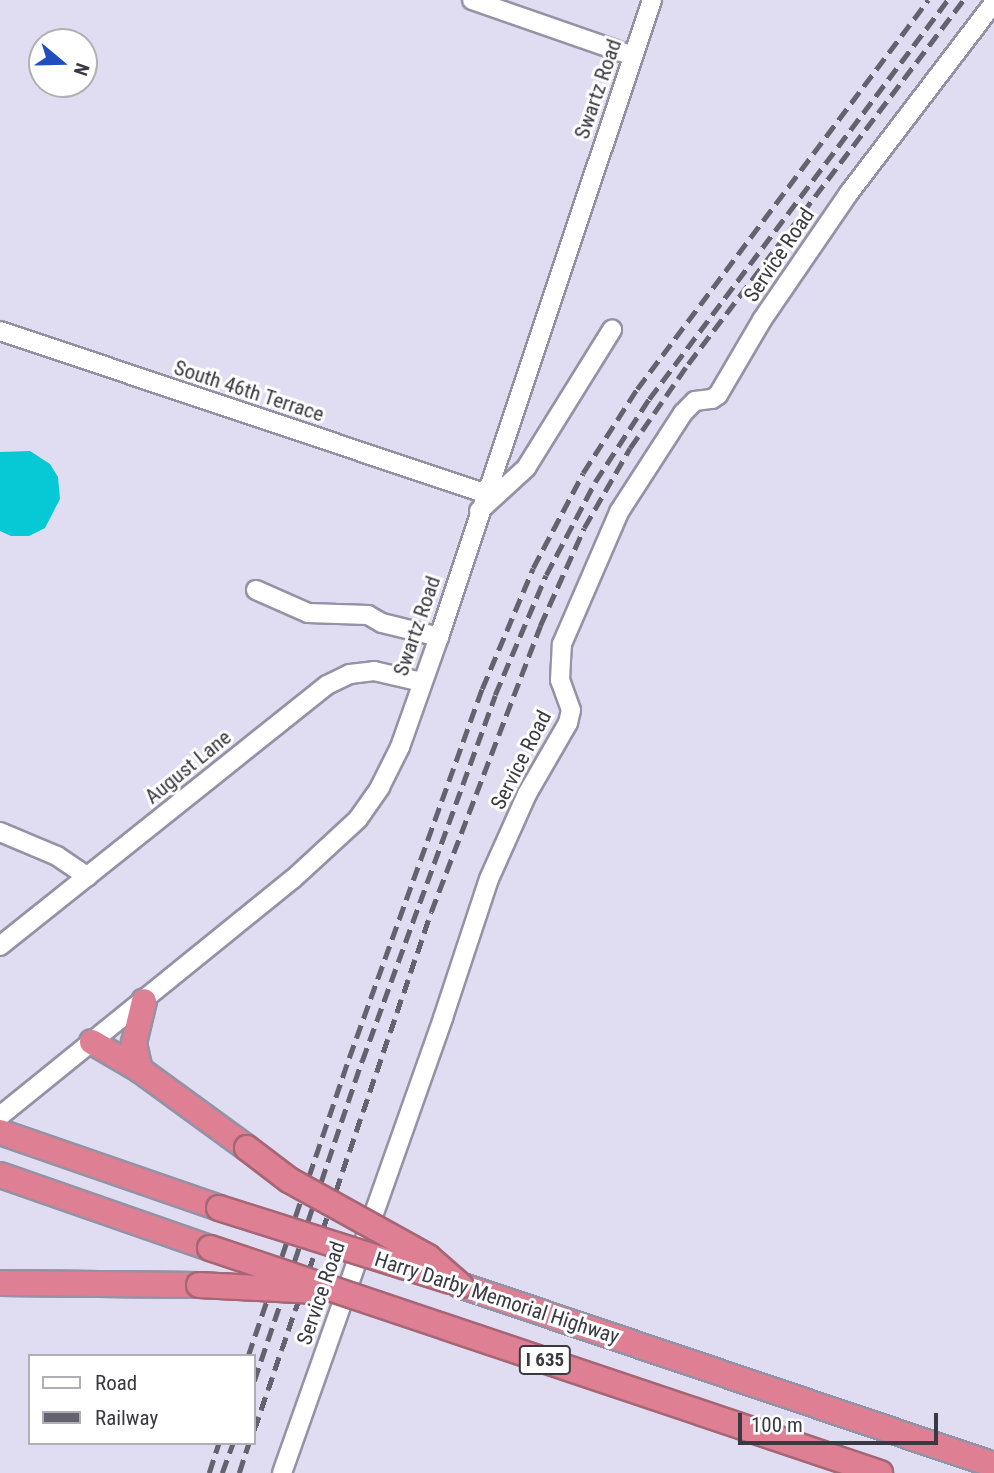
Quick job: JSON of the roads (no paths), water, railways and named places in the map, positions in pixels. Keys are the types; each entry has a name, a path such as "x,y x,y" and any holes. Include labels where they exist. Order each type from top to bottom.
{"highway":[{"path":"140,1070 134,1043 144,1001"},
{"path":"92,1042 140,1070 289,1180 428,1257 460,1285"},
{"name":"Harry Darby Memorial Highway","path":"0,1132 219,1208 460,1285 994,1465"},
{"name":"Harry Darby Memorial Highway","path":"7,1178 880,1473"},
{"path":"0,1283 199,1285 294,1292 338,1290"}],"street":[{"path":"472,0 634,55"},
{"name":"Swartz Road","path":"0,1116 293,879 358,819 380,787 400,747 439,637 484,493 652,0"},
{"name":"Service Road","path":"282,1473 443,1018 489,878 527,793 568,723 571,710 560,680 562,644 619,512 683,413 695,401 712,399 718,395 762,320 842,203 994,3"},
{"path":"479,511 526,468 612,330"},
{"name":"South 46th Terrace","path":"0,331 484,493"},
{"path":"256,590 308,613 368,615 382,623 439,637"},
{"name":"August Lane","path":"0,946 327,685 350,674 374,671 422,682"},
{"path":"0,832 57,856 88,877"}],"water":[{"path":"30,451 50,464 58,477 60,499 45,528 29,536 11,536 0,531 0,452"}],"railway":[{"path":"249,1354 349,1058 482,689 533,568 583,473 637,389 928,0"},
{"path":"256,1375 362,1061 495,695 546,575 595,482 649,399 947,0"},
{"path":"256,1424 431,912 540,626 584,528 630,448 688,364 963,0"},
{"path":"209,1473 218,1445"},
{"path":"222,1473 232,1445"},
{"path":"239,1473 248,1445"}]}
